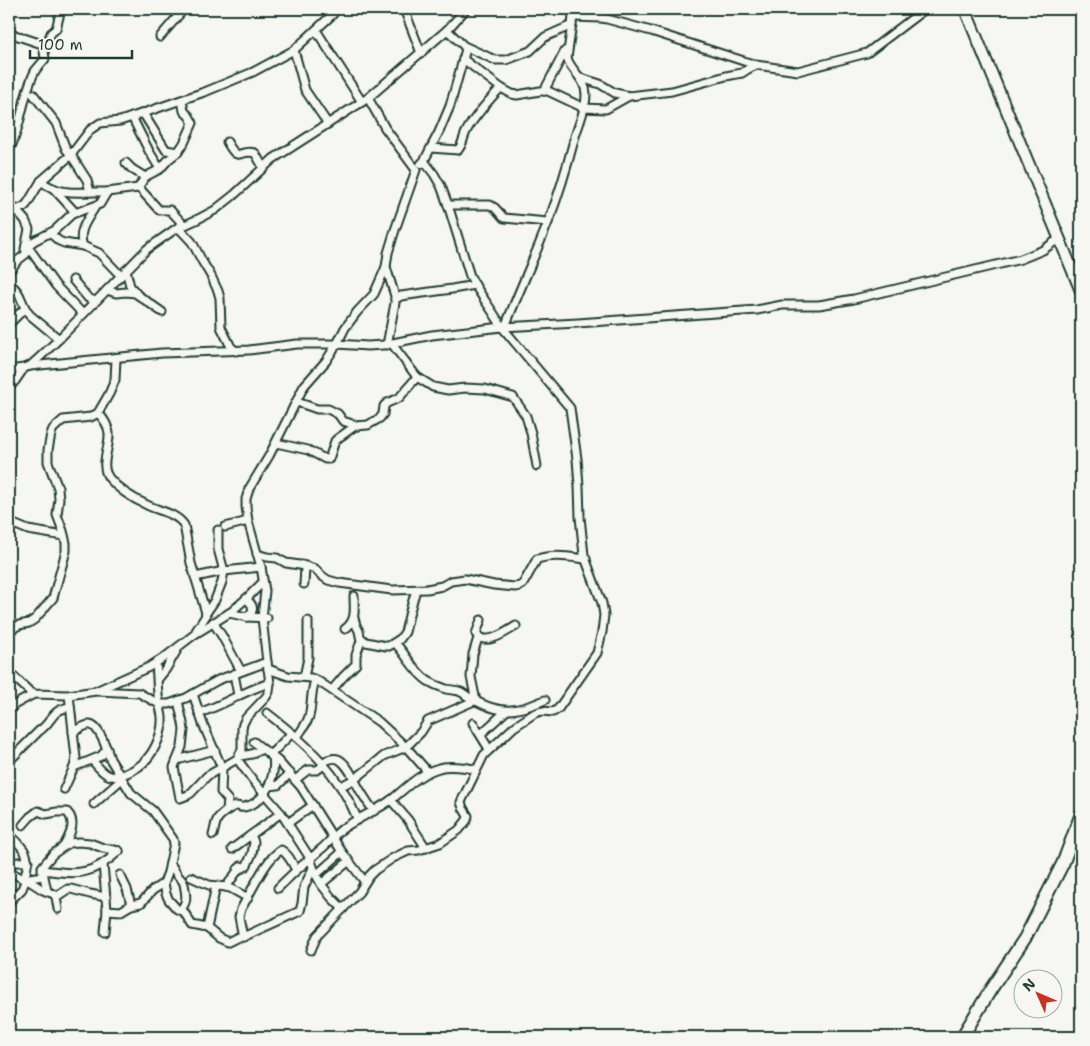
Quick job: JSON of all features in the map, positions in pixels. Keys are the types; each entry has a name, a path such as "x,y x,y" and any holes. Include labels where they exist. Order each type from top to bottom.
{"highway":[{"path":"962,1037 1024,938 1063,863 1081,815"}],"main road":[{"path":"965,9 1081,291"}],"street":[{"path":"9,150 17,130 32,78 36,69 45,59 44,51 51,34 56,29 61,9"},
{"path":"160,37 184,9"},
{"path":"12,211 24,207 30,201 41,181 72,155 84,137 96,125 132,117 253,72 294,50 334,12 326,9"},
{"path":"404,9 420,53"},
{"path":"9,380 59,339 146,249 181,226 205,216 225,203 263,167 282,153 365,100 447,30 466,9"},
{"path":"503,327 548,222 564,179 584,108 586,95 581,78 568,61 567,54 573,21 573,9"},
{"path":"447,30 464,46 495,60 506,60 530,50 548,35 573,21 601,18 651,30 756,65 798,71 863,55 874,49 925,9"},
{"path":"316,30 416,170"},
{"path":"9,33 42,44 45,48"},
{"path":"544,91 568,45"},
{"path":"239,758 242,750 243,724 246,718 266,697 269,692 270,683 267,666 265,591 258,554 248,521 246,499 249,489 262,469 308,380 326,361 345,328 374,294 386,267 395,230 416,170 424,161 431,148 450,106 466,48 464,46"},
{"path":"294,50 304,90 328,124"},
{"path":"463,59 501,88 512,94 544,91 584,108 606,109 629,96"},
{"path":"581,78 600,84 615,93 629,96 672,91 726,76 742,74 748,68 756,65"},
{"path":"431,148 458,150 463,143 466,130 486,103 501,88"},
{"path":"33,94 56,123 66,148 87,180 90,192"},
{"path":"140,185 145,177 160,169 178,152 184,143 193,123 184,111 182,100"},
{"path":"143,113 166,150 178,152"},
{"path":"132,117 160,169"},
{"path":"227,142 236,155 250,152 255,154 263,167"},
{"path":"311,950 317,936 359,892 375,870 408,851 440,843 454,834 467,820 468,816 461,802 481,759 514,726 535,713 542,711 554,712 558,709 597,654 602,632 604,615 602,603 586,559 581,530 578,468 570,408 503,327 474,284 441,186 424,161"},
{"path":"126,163 145,177"},
{"path":"41,181 53,188 66,192 107,192 138,188 159,210 170,210 192,242 211,276 220,298 221,327 231,347 236,351"},
{"path":"53,188 75,212"},
{"path":"9,272 34,241 50,233 75,212 95,207 101,203 107,192"},
{"path":"448,206 490,205 504,218 548,222"},
{"path":"24,207 25,220 29,229 25,246 27,251 56,286 83,314"},
{"path":"83,246 80,239 82,229 95,207"},
{"path":"12,211 25,220"},
{"path":"50,233 59,241 83,246 100,253 121,276"},
{"path":"9,370 43,364 162,353 236,351 297,344 368,346 503,327 588,323 757,310 790,304 829,304 1021,259 1043,250 1060,238"},
{"path":"386,267 395,300 389,344 417,377 433,387 448,390 465,388 485,389 513,397 526,416 537,466"},
{"path":"126,270 130,286 136,294 162,312"},
{"path":"73,280 88,298 96,301"},
{"path":"9,284 16,288 30,315 59,339"},
{"path":"395,300 401,296 474,284"},
{"path":"107,290 116,293 136,294"},
{"path":"9,324 25,308"},
{"path":"9,631 35,619 53,598 66,551 64,536 57,515 58,488 47,458 53,428 63,420 91,417 98,412 115,380 116,358"},
{"path":"9,388 27,367"},
{"path":"276,443 308,450 325,459 329,459 337,439 358,426 371,424 380,418 387,402 399,398 417,377"},
{"path":"297,402 317,410 328,409 338,414 343,421 358,426"},
{"path":"98,412 109,432 105,460 106,474 115,484 134,498 181,521 184,525 187,546 206,613"},
{"path":"195,634 220,591 224,570 218,549 221,528 248,521"},
{"path":"9,522 28,530 64,536"},
{"path":"258,554 266,557 276,557 286,563 315,569 328,580 392,590 426,589 442,586 451,581 465,579 515,588 523,584 537,559 547,556 560,556 586,559"},
{"path":"304,566 304,584"},
{"path":"195,577 224,570 261,567"},
{"path":"96,691 156,663 195,634 229,614 249,599 263,582"},
{"path":"360,638 366,642 386,646 400,639 405,632 415,593"},
{"path":"345,629 354,618 354,596"},
{"path":"247,617 253,611 249,599"},
{"path":"229,614 265,618"},
{"path":"332,690 356,664 360,638 354,618"},
{"path":"475,701 471,677 478,638 476,631 481,620"},
{"path":"202,622 215,621"},
{"path":"215,621 238,673 238,695"},
{"path":"304,677 308,658 308,621"},
{"path":"478,638 492,638 516,626"},
{"path":"394,643 401,649 410,664 429,682 461,692 465,696 488,707 506,710 521,709 545,700"},
{"path":"158,679 179,646"},
{"path":"94,804 121,778 146,760 159,738 162,718 156,663"},
{"path":"9,672 34,694 69,695 96,691 139,693 159,704 169,704 193,694 212,683 238,673 267,666 288,676 315,680 332,690 372,717 406,747 428,772"},
{"path":"213,835 218,817 236,806 244,807 256,801 264,794 269,786 274,770 274,758 308,722 315,680"},
{"path":"199,712 210,709 250,689 270,683"},
{"path":"9,710 14,705 34,694"},
{"path":"193,694 203,724 222,768 221,792 228,800 227,810"},
{"path":"64,789 76,758 69,695"},
{"path":"178,701 184,730 182,747 174,764 180,798 188,796 207,776 239,758 262,749"},
{"path":"341,786 355,779 384,756 406,747 421,732 428,721 475,701"},
{"path":"9,761 39,730 44,728 56,712 70,707"},
{"path":"488,707 494,714 494,722"},
{"path":"481,734 506,710"},
{"path":"267,712 295,735 323,763 341,786 358,820"},
{"path":"73,732 91,724 102,738 110,759 131,793 153,811 173,838 174,843 170,864 164,883 169,900 184,912 192,925 207,928 219,938 228,942 300,911 304,887 315,871 342,852"},
{"path":"473,724 490,749"},
{"path":"254,742 290,773 313,805 348,862 365,882"},
{"path":"74,767 101,756 107,749"},
{"path":"177,760 215,750"},
{"path":"239,758 264,794 288,823 310,858 321,884 343,909"},
{"path":"295,780 308,770 317,770 323,763 333,758 338,759 343,762 355,779 374,811"},
{"path":"92,760 106,775 121,778"},
{"path":"278,888 341,830 391,800 412,782 428,772 440,767 450,766 476,770"},
{"path":"269,786 278,785 290,773"},
{"path":"391,800 408,820 426,848"},
{"path":"288,823 313,805"},
{"path":"23,825 38,811 46,814 67,812 72,819 71,829 64,846"},
{"path":"232,849 281,813"},
{"path":"71,829 79,842"},
{"path":"9,835 28,856 22,889 9,902"},
{"path":"238,869 248,865 254,842 251,835"},
{"path":"25,879 42,873 84,873 103,864 119,852 90,843 69,843 57,851 42,867 42,873 47,891"},
{"path":"243,937 240,917 241,909 269,862 278,851 281,850 286,854 296,870"},
{"path":"9,863 28,861"},
{"path":"226,887 244,862"},
{"path":"321,884 348,862"},
{"path":"103,864 107,910 105,932"},
{"path":"170,864 184,882 186,895 180,910"},
{"path":"9,871 56,897 58,909"},
{"path":"120,875 131,904"},
{"path":"191,877 209,885 226,887 248,898"},
{"path":"107,910 121,911 131,904 141,903 153,890 164,883 180,878"},
{"path":"207,928 216,886"},
{"path":"56,897 71,889 106,897"}]}
